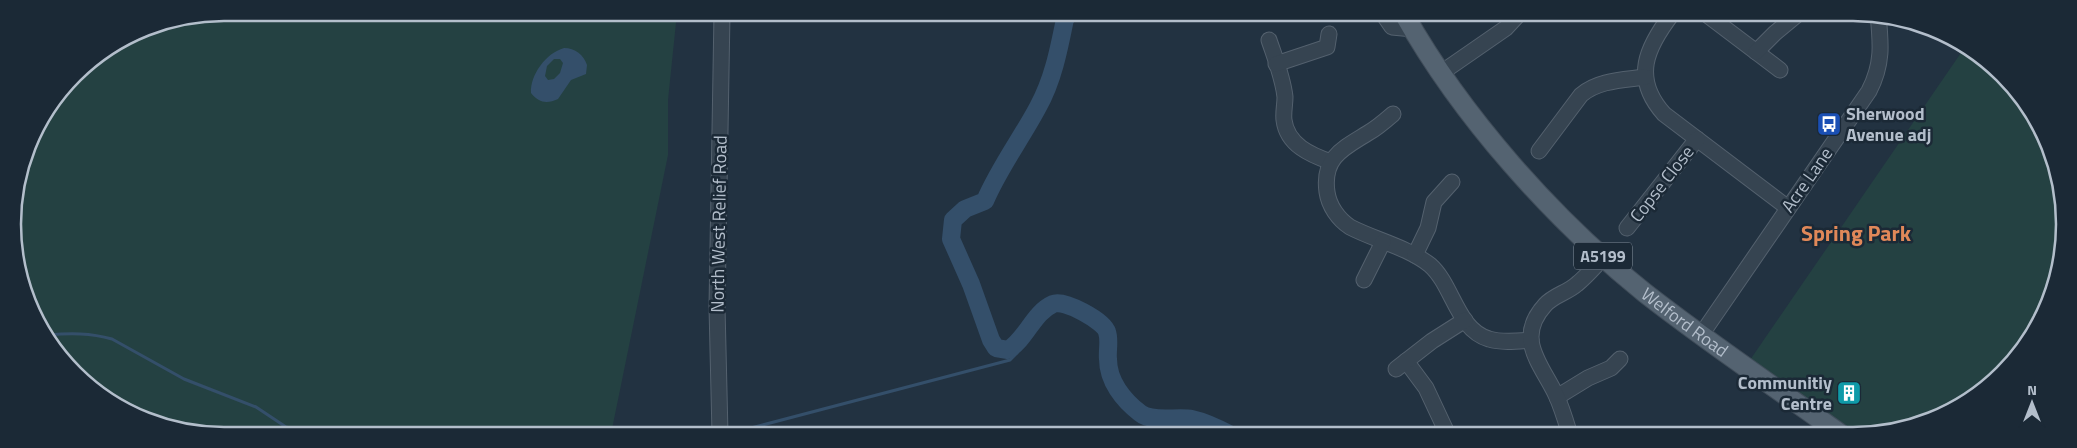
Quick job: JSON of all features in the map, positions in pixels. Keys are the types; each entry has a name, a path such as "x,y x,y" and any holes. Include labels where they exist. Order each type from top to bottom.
{"main road":[{"name":"Welford Road","path":"1408,21 1441,74 1472,115 1523,175 1604,257 1645,292 1701,335 1831,427"}],"street":[{"name":"North West Relief Road","path":"720,427 717,307 722,21"},
{"name":"Welford Road","path":"1388,21 1392,27 1408,21"},
{"path":"1441,74 1499,34 1512,21"},
{"path":"1666,21 1657,33 1647,54 1645,77 1649,92 1658,107 1788,208"},
{"path":"1715,21 1780,70"},
{"path":"1756,52 1790,21"},
{"name":"Acre Lane","path":"1701,335 1869,91 1876,76 1881,53 1879,23"},
{"path":"1276,64 1327,47 1329,34"},
{"path":"1269,40 1285,98 1284,121 1287,131 1292,140 1304,151 1331,162"},
{"path":"1539,151 1582,95 1590,88 1600,84 1645,77"},
{"path":"1393,114 1368,134 1348,144 1331,162 1327,177 1328,199 1337,215 1350,227 1415,255 1432,267 1465,320 1477,333 1490,340 1531,340"},
{"name":"Copse Close","path":"1627,228 1697,139"},
{"path":"1415,255 1428,228 1434,202 1452,182"},
{"path":"1364,280 1383,242"},
{"path":"1567,427 1557,397 1535,360 1531,340 1533,327 1545,306 1553,298 1577,284 1604,257"},
{"path":"1444,427 1426,388 1401,365 1440,335 1465,320"},
{"path":"1557,397 1588,378 1611,368 1620,359"}],"green space":[{"path":"224,21 676,21 668,100 668,155 612,427 224,427 172,420 134,406 111,393 72,358 55,337 42,314 25,264 21,224 25,184 37,146 55,111 90,72 111,55 146,37 184,25"},
{"path":"1961,52 1966,55 2005,90 2022,111 2040,146 2052,184 2056,224 2052,264 2040,302 2022,337 1987,376 1966,393 1943,406 1918,416 1879,425 1848,427 1750,360"}],"water":[{"path":"568,48 578,53 584,58 587,65 586,74 571,80 558,99 543,102 531,93 531,86 540,66 557,51","holes":["554,59 560,59 563,63 560,73 554,79 548,80 545,76 547,66"]}],"waterway":[{"path":"1065,21 1052,75 1038,107 985,201 965,209 953,220 951,239 971,284 991,340 996,348 1008,350 1015,345 1046,308 1058,303 1066,305 1083,312 1104,327 1108,338 1111,375 1122,396 1140,413 1158,419 1192,419 1214,427"},
{"path":"54,335 80,334 112,339 184,379 256,407 286,427"},
{"path":"755,427 1010,360 1017,353 1019,343"}],"place":[{"name":"Sherwood Avenue adj","path":"1829,124"},
{"name":"Communitiy Centre","path":"1849,393"}],"district":[{"name":"Spring Park","path":"1856,233"}]}
